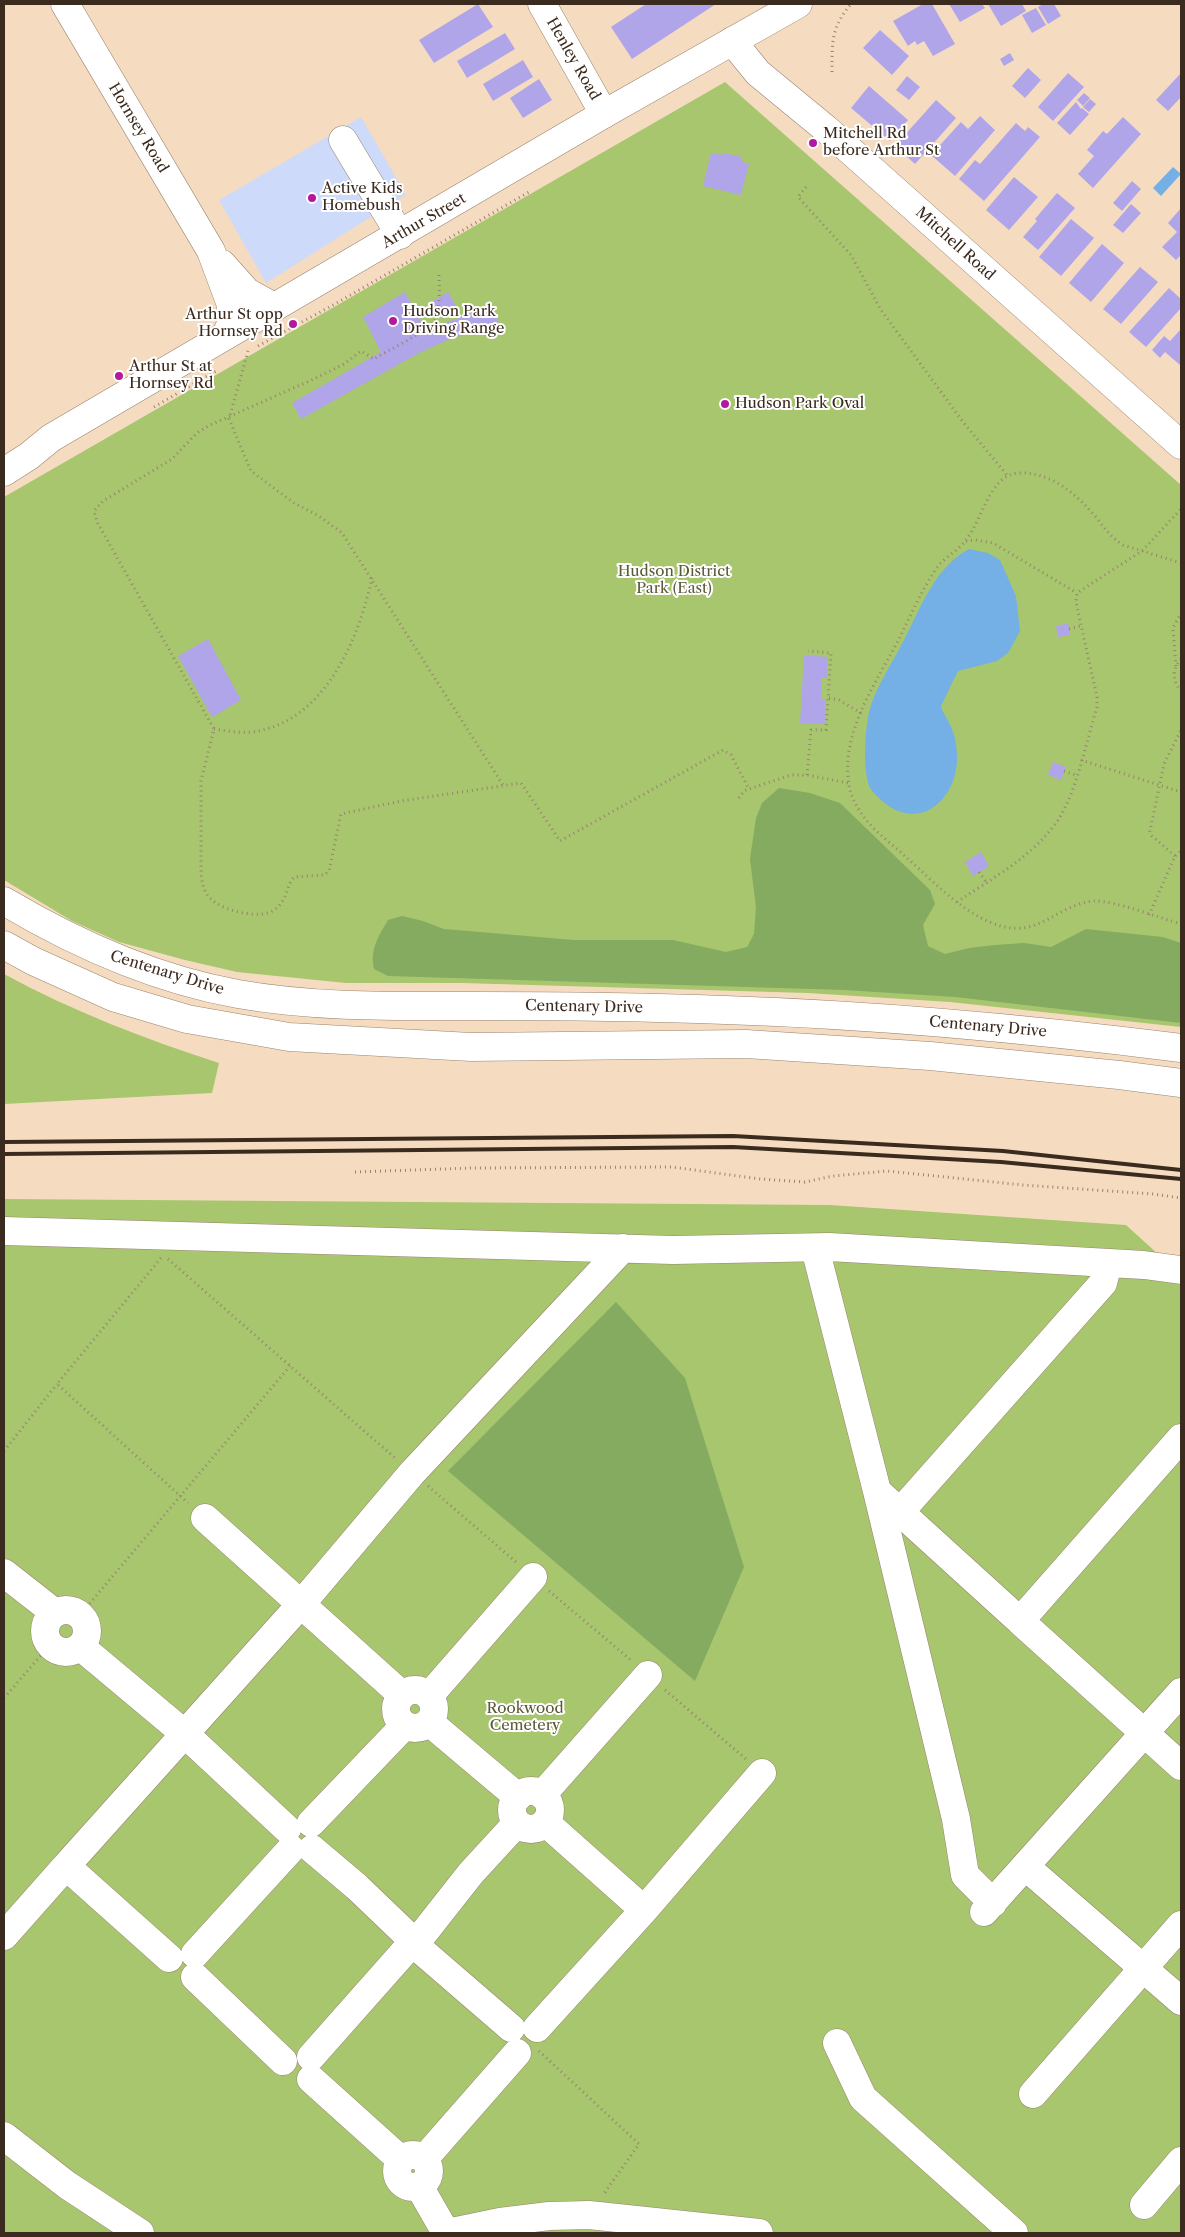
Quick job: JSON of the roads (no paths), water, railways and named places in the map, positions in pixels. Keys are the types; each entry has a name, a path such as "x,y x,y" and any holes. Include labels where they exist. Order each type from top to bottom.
{"main road":[{"name":"Hornsey Road","path":"65,4 211,251 230,302 233,320 233,346"},
{"name":"Henley Road","path":"542,4 604,114"},
{"name":"Arthur Street","path":"4,472 29,456 50,438 233,346 274,307 604,114 798,4"},
{"name":"Mitchell Road","path":"732,40 758,73 826,129 1181,445"},
{"path":"344,140 400,235"},
{"name":"Hornsey Road","path":"211,251 247,292 274,307"},
{"name":"Arthur Street","path":"4,452 21,442 50,438"},
{"name":"Centenary Drive","path":"4,901 48,928 111,956 189,982 236,994 299,1002 372,1006 555,1006 825,1014 1058,1033 1181,1048"},
{"path":"4,944 33,961 113,997 187,1019 289,1037 471,1047 746,1044 930,1056 1181,1083"},
{"path":"4,1231 623,1248 815,1248 1144,1265 1181,1270"},
{"path":"4,1936 302,1603 412,1474 623,1248"},
{"path":"815,1248 878,1491 956,1819 965,1875 989,1907 1181,1692"},
{"path":"900,1512 1102,1283 1108,1263"},
{"path":"1020,1621 1181,1438"},
{"path":"878,1491 1181,1766"},
{"path":"205,1518 302,1603 402,1695 398,1700 397,1712 400,1720 421,1714"},
{"path":"4,1573 68,1614 86,1623 88,1631 81,1647 65,1653 49,1646 45,1639 44,1630 46,1623 68,1614"},
{"path":"66,1866 169,1958 168,1968 174,1978 188,1981 195,1965 300,1837 421,1714 533,1577"},
{"path":"81,1647 185,1734 357,1887 414,1943 525,2039"},
{"path":"311,2068 526,1805 648,1675"},
{"path":"421,1714 526,1805 529,1829 545,1822 644,1910"},
{"path":"760,2233 589,2215 549,2216 500,2222 447,2233 419,2186 408,2187 400,2180 397,2170 413,2159 644,1910 762,1773"},
{"path":"1026,1867 1181,2001"},
{"path":"1033,2094 1144,1970 1181,1925"},
{"path":"195,1965 283,2061 288,2055 302,2052 311,2068 413,2159"},
{"path":"837,2043 863,2098 1014,2233"},
{"path":"4,2136 124,2229"},
{"path":"1144,2205 1181,2161"}],"water":[{"path":"1173,167 1181,174 1161,196 1153,188"},
{"path":"969,549 988,553 1000,560 1016,596 1020,631 1008,653 997,661 958,671 941,706 953,731 957,760 951,787 944,798 924,812 912,814 899,811 886,804 877,796 870,788 867,780 865,748 870,708 881,682 930,589 947,566"}],"railway":[{"path":"4,1142 733,1136 1003,1151 1181,1170"},
{"path":"4,1154 733,1147 1001,1162 1181,1179"}],"place":[{"name":"Mitchell Rd before Arthur St","path":"813,143"},
{"name":"Active Kids Homebush","path":"312,198"},
{"name":"Hudson Park Driving Range","path":"393,321"},
{"name":"Arthur St opp Hornsey Rd","path":"293,324"},
{"name":"Arthur St at Hornsey Rd","path":"119,376"},
{"name":"Hudson Park Oval","path":"725,404"}],"park label":[{"name":"Hudson District Park (East)","path":"674,580"},
{"name":"Rookwood Cemetery","path":"525,1718"}]}
